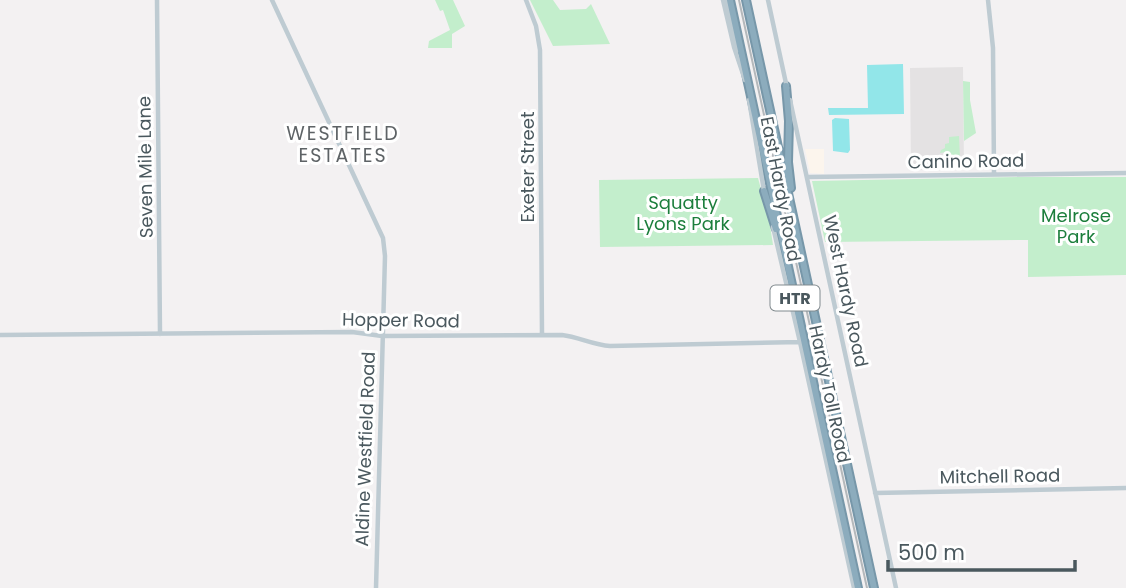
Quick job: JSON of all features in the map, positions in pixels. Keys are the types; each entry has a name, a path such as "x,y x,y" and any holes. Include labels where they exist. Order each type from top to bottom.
{"highway":[{"name":"Hardy Toll Road","path":"726,0 796,300 856,588"},
{"name":"Hardy Toll Road","path":"746,0 874,588"},
{"path":"786,86 792,208"},
{"path":"764,191 796,300"}],"main road":[{"name":"Seven Mile Lane","path":"157,0 160,334"},
{"name":"Aldine Westfield Road","path":"272,0 383,238 385,256 376,588"},
{"name":"Exeter Street","path":"526,0 536,26 540,50 542,335"},
{"name":"East Hardy Road","path":"726,0 734,47 745,82 764,191 856,588"},
{"name":"West Hardy Road","path":"770,0 786,86 896,588"},
{"path":"988,0 993,48 994,174"},
{"name":"Canino Road","path":"807,177 1126,173"},
{"name":"Hopper Road","path":"0,335 352,332 382,336 573,336 587,342 610,346 800,342"},
{"name":"Mitchell Road","path":"875,493 1126,488"}],"shaded area":[{"path":"963,67 964,169 911,170 910,68"},
{"path":"805,149 824,149 824,174 810,173"}],"green space":[{"path":"435,0 453,0 465,26 452,34 452,48 428,48 429,41 450,30 443,10 440,11"},
{"path":"530,0 553,0 560,10 586,9 591,4 610,44 553,46"},
{"path":"963,81 970,82 970,100 976,133 964,141"},
{"path":"959,136 960,158 949,158 946,152 940,153 945,144 949,143 949,137"},
{"name":"Melrose Park","path":"1126,177 1126,275 1028,277 1028,240 825,242 812,181"},
{"name":"Squatty Lyons Park","path":"758,178 773,245 600,247 599,180"}],"water":[{"path":"903,64 904,114 829,115 828,108 868,108 867,65"},
{"path":"849,119 848,153 833,151 832,120"}],"railway":[{"path":"739,0 867,588"}],"district":[{"name":"WESTFIELD ESTATES","path":"343,144"}]}
